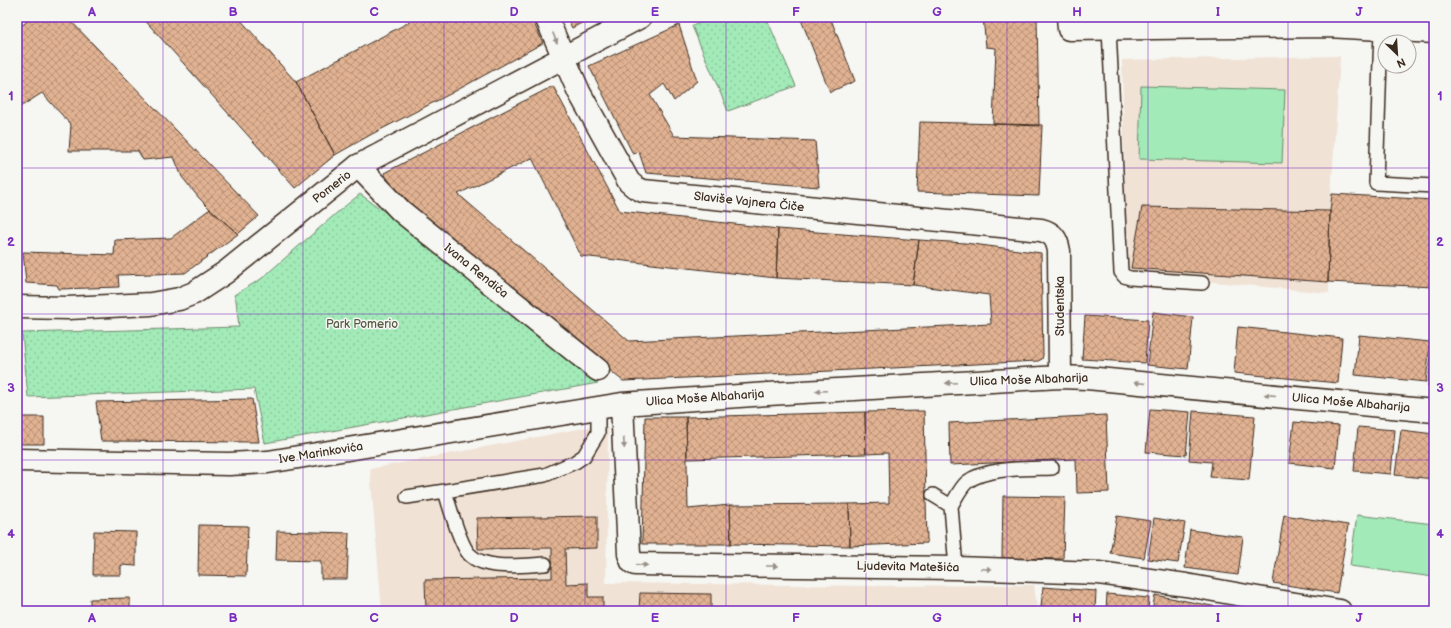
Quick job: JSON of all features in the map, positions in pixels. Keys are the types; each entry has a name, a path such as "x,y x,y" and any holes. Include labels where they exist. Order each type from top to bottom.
{"street":[{"name":"Slaviše Vajnera Čiče","path":"546,17 579,92 630,182 635,187 643,191 1041,230 1054,235"},
{"name":"Pomerio","path":"17,307 68,308 150,304 164,303 186,296 209,284 226,272 358,166 640,17"},
{"path":"1069,23 1108,29 1328,26 1434,32"},
{"name":"Ivana Rendića","path":"358,166 401,211 598,370"},
{"name":"Studentska","path":"1054,235 1059,251 1060,377"},
{"name":"Ulica Moše Albaharija","path":"622,404 776,393 1060,377 1087,378 1434,411"},
{"name":"Ive Marinkovića","path":"17,460 228,464 268,462 622,404"},
{"name":"Ljudevita Matešića","path":"622,404 629,554 632,562 635,564 956,568 1099,572 1186,585 1257,605 1340,611"}],"lane":[{"path":"1108,29 1121,272 1124,276 1130,278 1202,283"},
{"path":"1381,30 1376,184 1434,186"},
{"path":"407,497 545,475 575,462 584,456 598,433 598,408"},
{"path":"956,568 951,506 966,483 974,478 1005,470 1052,468"},
{"path":"445,491 460,534 470,555 482,562 499,566 545,564"},
{"path":"933,495 951,506"}],"shaded area":[{"path":"1340,56 1330,211 1329,293 1131,274 1127,269 1122,60"},
{"path":"594,426 608,428 606,583 877,586 1034,585 1037,608 1055,611 382,611 370,469"}],"green space":[{"path":"714,17 766,17 796,86 728,111 692,26"},
{"path":"1141,86 1285,90 1282,163 1139,159"},
{"name":"Park Pomerio","path":"360,194 406,227 598,383 265,443 254,389 28,397 22,333 239,327 236,300 234,295 261,279"},
{"path":"1357,515 1434,524 1434,577 1350,566"}],"building":[{"path":"33,17 67,17 259,216 238,234 199,198 182,177 174,157 143,160 138,151 69,151 71,125 42,93 17,109 17,29"},
{"path":"142,17 238,17 296,82 335,155 295,188"},
{"path":"419,17 531,17 543,43 335,155 296,82"},
{"path":"567,17 593,17 572,28"},
{"path":"789,17 798,17 790,21"},
{"path":"800,17 830,17 855,81 830,92"},
{"path":"983,17 1037,17 1039,126 993,124 996,48 986,47"},
{"path":"1344,17 1434,17 1434,23"},
{"path":"679,25 697,81 674,101 664,84 650,95 674,136 815,141 819,187 646,173 639,152 633,154 589,66"},
{"path":"553,86 620,211 778,229 776,278 581,256 532,158 458,194 629,341 991,324 989,295 913,285 919,240 965,243 1041,253 1042,359 1038,361 623,381 404,206 384,173"},
{"path":"920,122 1042,125 1039,196 917,192"},
{"path":"1332,194 1434,200 1434,287 1328,282 1330,211"},
{"path":"1142,207 1330,211 1328,282 1131,268"},
{"path":"210,209 238,234 185,273 118,275 119,287 59,289 57,285 26,283 23,252 114,255 115,240 171,238"},
{"path":"778,229 919,240 913,285 776,278"},
{"path":"1153,312 1193,317 1188,369 1147,365"},
{"path":"1085,316 1148,320 1145,363 1082,359"},
{"path":"1238,327 1342,338 1338,383 1234,373"},
{"path":"1433,334 1434,335 1434,387 1428,386"},
{"path":"1359,335 1430,342 1426,382 1355,375"},
{"path":"252,399 259,442 101,441 96,402"},
{"path":"1150,409 1190,412 1186,455 1146,452"},
{"path":"924,411 927,543 850,546 849,504 889,503 888,453 866,454 865,412"},
{"path":"1193,411 1255,416 1249,480 1210,477 1212,462 1189,460"},
{"path":"865,412 866,454 687,459 686,417"},
{"path":"1106,415 1109,492 1077,493 1076,459 950,465 949,423"},
{"path":"17,417 44,417 44,444 17,444"},
{"path":"645,417 686,417 688,509 730,505 731,544 642,544"},
{"path":"1294,422 1339,426 1335,468 1289,463"},
{"path":"1358,427 1395,430 1391,474 1354,471"},
{"path":"1401,430 1434,434 1434,479 1395,475"},
{"path":"1003,496 1065,497 1063,559 1002,558"},
{"path":"849,504 850,546 731,544 730,505"},
{"path":"1284,515 1348,525 1337,593 1273,583"},
{"path":"597,516 597,548 565,549 566,584 588,583 588,597 603,597 603,611 426,611 425,580 552,578 552,548 478,549 477,518"},
{"path":"1117,516 1151,521 1144,558 1110,553"},
{"path":"1154,518 1185,523 1178,563 1148,559"},
{"path":"199,525 248,526 246,576 198,575"},
{"path":"1190,530 1243,537 1238,575 1185,568"},
{"path":"94,531 136,532 136,566 121,565 121,575 93,575"},
{"path":"277,531 349,533 347,579 321,579 321,561 276,560"},
{"path":"1043,587 1096,591 1095,611 1041,607"},
{"path":"640,593 711,594 711,611 639,611"},
{"path":"1107,594 1149,598 1148,611 1106,611"},
{"path":"1155,595 1238,611 1152,611"},
{"path":"130,598 130,611 90,611 90,599"}]}
